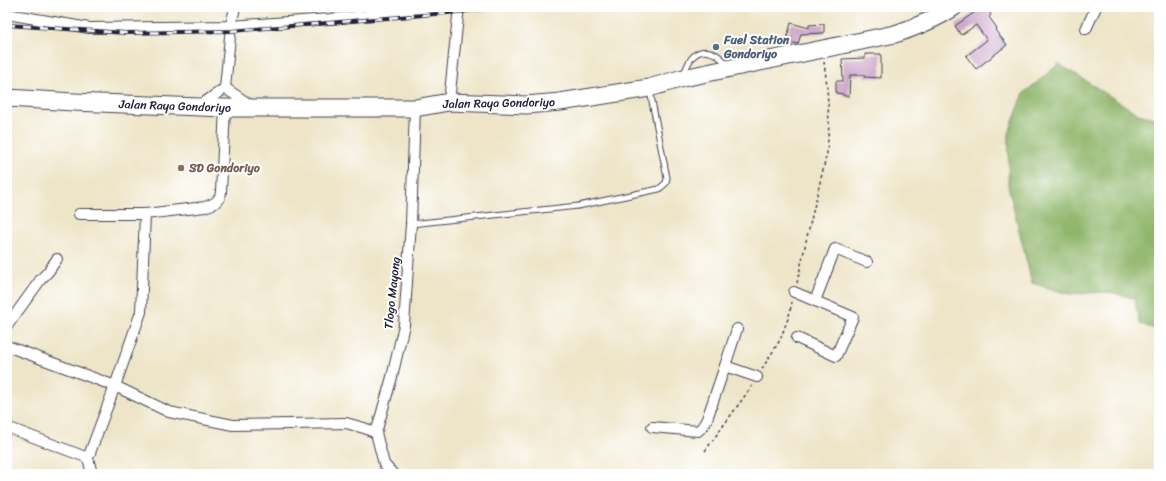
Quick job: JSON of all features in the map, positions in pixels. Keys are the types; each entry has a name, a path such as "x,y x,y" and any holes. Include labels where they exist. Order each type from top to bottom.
{"highway":[{"name":"Jalan Raya Gondoriyo","path":"7,98 225,108 415,108 449,102 526,105 560,102 649,88 683,78 895,34 916,27 944,9"}],"street":[{"path":"198,107 225,88 231,26 235,7"},
{"path":"7,14 89,28 231,26 330,19 448,7"},
{"path":"449,102 459,7"},
{"path":"1086,29 1096,7"},
{"path":"225,88 255,108"},
{"path":"79,214 145,214 205,207 215,203 221,192 225,108"},
{"name":"Tlogo Mayong","path":"376,433 392,377 404,325 412,224 415,108"},
{"path":"92,474 88,458 141,312 145,214"},
{"path":"815,301 835,249 867,262"},
{"path":"7,326 57,259"},
{"path":"794,292 853,317 836,356 797,338"},
{"path":"652,427 698,430 703,426 707,419 726,366 737,328"},
{"path":"7,346 115,386 169,412 233,425 346,423 364,428 376,433 384,464 392,474"},
{"path":"726,366 758,377"},
{"path":"7,427 88,458"}],"lane":[{"path":"683,78 688,63 704,50 710,51 723,58 731,68"},
{"path":"412,224 578,206 659,189 666,183 667,178 649,88"}],"path":[{"path":"705,451 758,377 780,340 789,316 806,237 827,153 827,86 822,49"}],"green space":[{"path":"1059,64 1138,114 1159,119 1159,330 1140,324 1134,298 1108,292 1069,294 1032,283 1008,185 1009,132 1024,93"}],"building":[{"path":"982,7 986,7 991,15 989,17 997,28 995,30 1007,45 976,69 966,56 987,40 976,25 961,35 955,26"},
{"path":"791,23 809,28 809,25 824,24 824,33 801,34 798,44 786,41"},
{"path":"865,54 881,54 881,78 864,77 864,75 850,75 849,96 836,93 836,81 843,81 842,59 865,58"}],"railway":[{"path":"7,25 126,33 231,31 459,12 499,7"}],"place":[{"name":"Fuel Station Gondoriyo","path":"716,47"},
{"name":"SD Gondoriyo","path":"181,168"}]}
